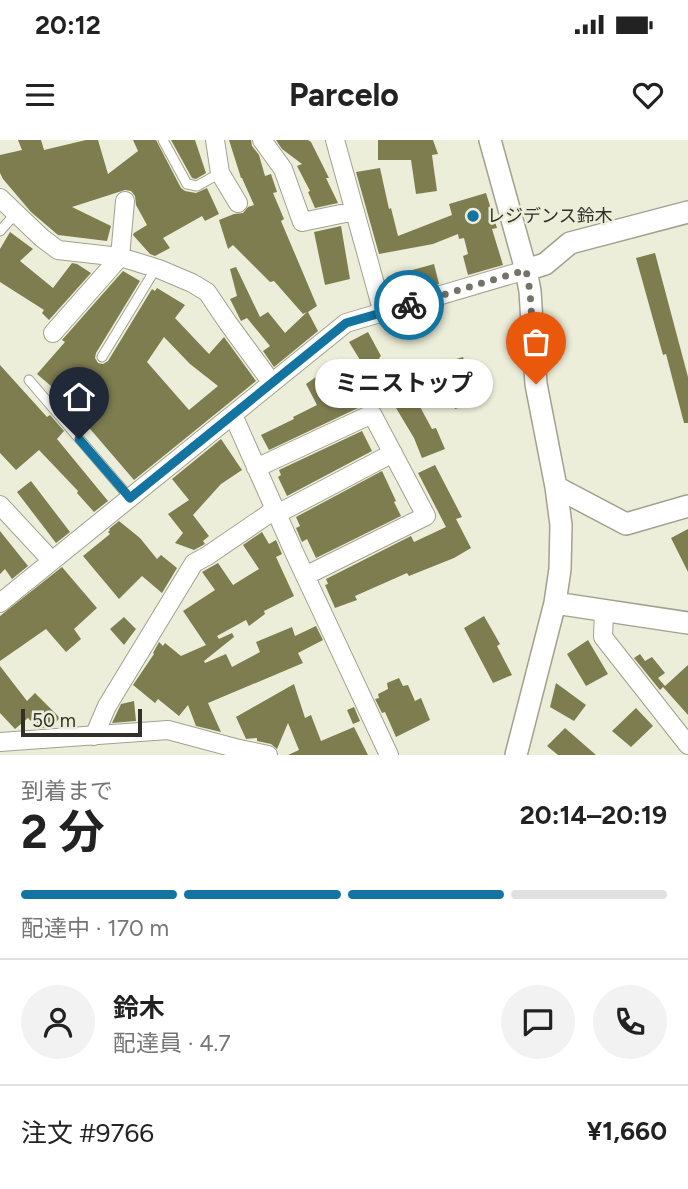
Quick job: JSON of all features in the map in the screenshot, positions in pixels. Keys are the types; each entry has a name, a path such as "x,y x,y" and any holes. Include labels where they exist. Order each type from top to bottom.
{"street":[{"path":"215,140 220,173 237,203"},
{"path":"262,140 283,169 302,222 355,211"},
{"path":"335,140 383,313"},
{"path":"490,140 530,291 536,384 561,525 560,569 555,603 516,755"},
{"path":"0,198 58,250 120,257 156,268 207,292 272,383"},
{"path":"53,333 120,257 125,201"},
{"path":"0,603 346,323 545,264 570,243 688,212"},
{"path":"233,415 389,755"},
{"path":"257,468 372,415 426,516 305,576"},
{"path":"87,743 194,563 267,515 393,453"},
{"path":"556,487 626,524 688,506"},
{"path":"0,505 52,561"},
{"path":"555,603 688,623"},
{"path":"604,611 603,637 688,745"},
{"path":"2,746 87,743 168,730 268,755"}],"lane":[{"path":"163,140 187,184 197,186 220,173"},
{"path":"0,231 16,213"},
{"path":"102,357 156,268"},
{"path":"29,380 130,498"}],"building":[{"path":"18,140 41,140 44,150 86,140 98,140 108,174 138,151 133,140 156,140 181,188 196,193 207,188 219,214 205,221 202,216 163,238 170,248 155,256 133,235 147,225 136,205 135,196 131,191 125,190 72,207 111,226 107,241 58,235 31,212 0,173 0,155 22,150"},
{"path":"171,140 195,140 206,173 196,179 192,178"},
{"path":"229,140 251,140 265,176 271,174 277,192 273,193 284,219 281,221 317,306 308,312 318,331 274,367 263,351 270,346 247,318 241,321 230,299 237,296 230,269 236,267 260,317 268,312 285,333 307,312 303,314 274,281 270,282 233,245 228,249 219,220 243,213 254,205 241,178"},
{"path":"276,140 311,142 338,203 315,208 308,192 310,191 297,166 302,164 282,149"},
{"path":"378,140 433,140 438,154 432,155 437,191 416,194 411,160 378,160"},
{"path":"380,168 398,236 452,215 449,204 486,193 497,228 492,229 503,265 468,275 463,256 468,254 464,238 459,239 458,234 433,244 379,254 356,172"},
{"path":"341,226 350,279 325,285 314,232"},
{"path":"10,232 33,249 20,261 53,288 72,263 91,273 49,320 42,313 44,310 0,282 0,249"},
{"path":"655,253 688,377 688,423 684,423 636,258"},
{"path":"434,264 439,284 393,297 387,277"},
{"path":"123,271 140,281 96,353 98,363 108,361 152,289 155,291 157,288 185,305 175,318 209,354 224,337 256,381 134,480 85,423 79,428 60,405 66,399 37,374 65,342 62,340","holes":["164,337 190,364 218,386 189,410 147,362"]},
{"path":"368,332 381,356 379,358 397,384 405,379 432,429 436,428 445,449 422,458 414,438 384,388 379,391 349,342"},
{"path":"463,357 477,402 455,409 440,364"},
{"path":"0,365 47,417 50,415 64,431 57,439 108,501 94,512 39,450 16,470 0,453"},
{"path":"323,372 336,397 348,390 358,408 269,450 261,435 317,405 306,384"},
{"path":"362,431 372,451 287,496 278,477 281,475 279,470"},
{"path":"221,439 242,470 221,484 193,515 209,536 203,541 205,544 194,550 175,543 183,533 168,514 189,500 172,479"},
{"path":"435,465 462,517 456,519 471,548 454,558 409,576 407,573 355,596 357,600 335,608 325,585 328,584 326,579 411,536 414,542 446,527 418,473"},
{"path":"382,471 401,516 316,558 307,539 302,542 296,528 300,526 296,517"},
{"path":"31,481 70,532 56,543 17,492"},
{"path":"119,521 140,538 157,559 161,555 177,568 162,593 142,576 119,599 83,556 110,534 109,529"},
{"path":"688,529 688,572 671,538"},
{"path":"0,531 28,566 12,579 5,569 0,574"},
{"path":"262,532 269,544 276,540 282,554 276,557 294,596 264,611 265,614 249,626 246,620 217,636 219,639 232,633 234,637 204,661 205,663 226,654 232,667 260,652 256,642 292,627 295,636 316,626 323,640 298,653 303,663 208,703 221,732 196,726 188,705 179,716 158,699 155,703 133,685 159,642 163,646 165,643 181,656 206,645 183,611 215,590 202,572 218,563 233,585 259,569 243,545"},
{"path":"62,567 97,608 74,629 81,639 66,652 46,629 0,661 0,616"},
{"path":"484,616 500,644 497,646 512,675 493,683 464,628"},
{"path":"124,617 136,629 124,645 110,629"},
{"path":"588,640 608,674 586,686 567,654"},
{"path":"640,654 645,661 652,657 665,673 658,678 665,686 688,665 688,715 663,687 660,690 634,658"},
{"path":"0,666 27,701 35,693 60,718 51,727 38,728 28,718 15,729 0,713"},
{"path":"399,678 403,686 408,685 415,701 421,698 430,720 396,737 385,712 382,713 375,699 379,698 378,694 388,689 387,683"},
{"path":"556,683 586,705 574,721 550,707"},
{"path":"294,684 305,718 311,715 321,741 354,727 368,755 288,755 299,750 288,723 277,749 271,744 257,741 257,738 246,739 236,717"},
{"path":"134,701 136,721 112,723 121,704"},
{"path":"354,707 360,721 353,724 347,710"},
{"path":"636,708 653,726 631,747 612,731"},
{"path":"565,728 596,755 558,755 547,746"}],"way so far":[{"path":"409,305 526,270 530,291 536,384"}],"place":[{"name":"レジデンス鈴木","path":"473,216"},
{"name":"ミニストップ","path":"536,384"}],"route":[{"path":"79,439 130,498 346,323 409,305"}]}
